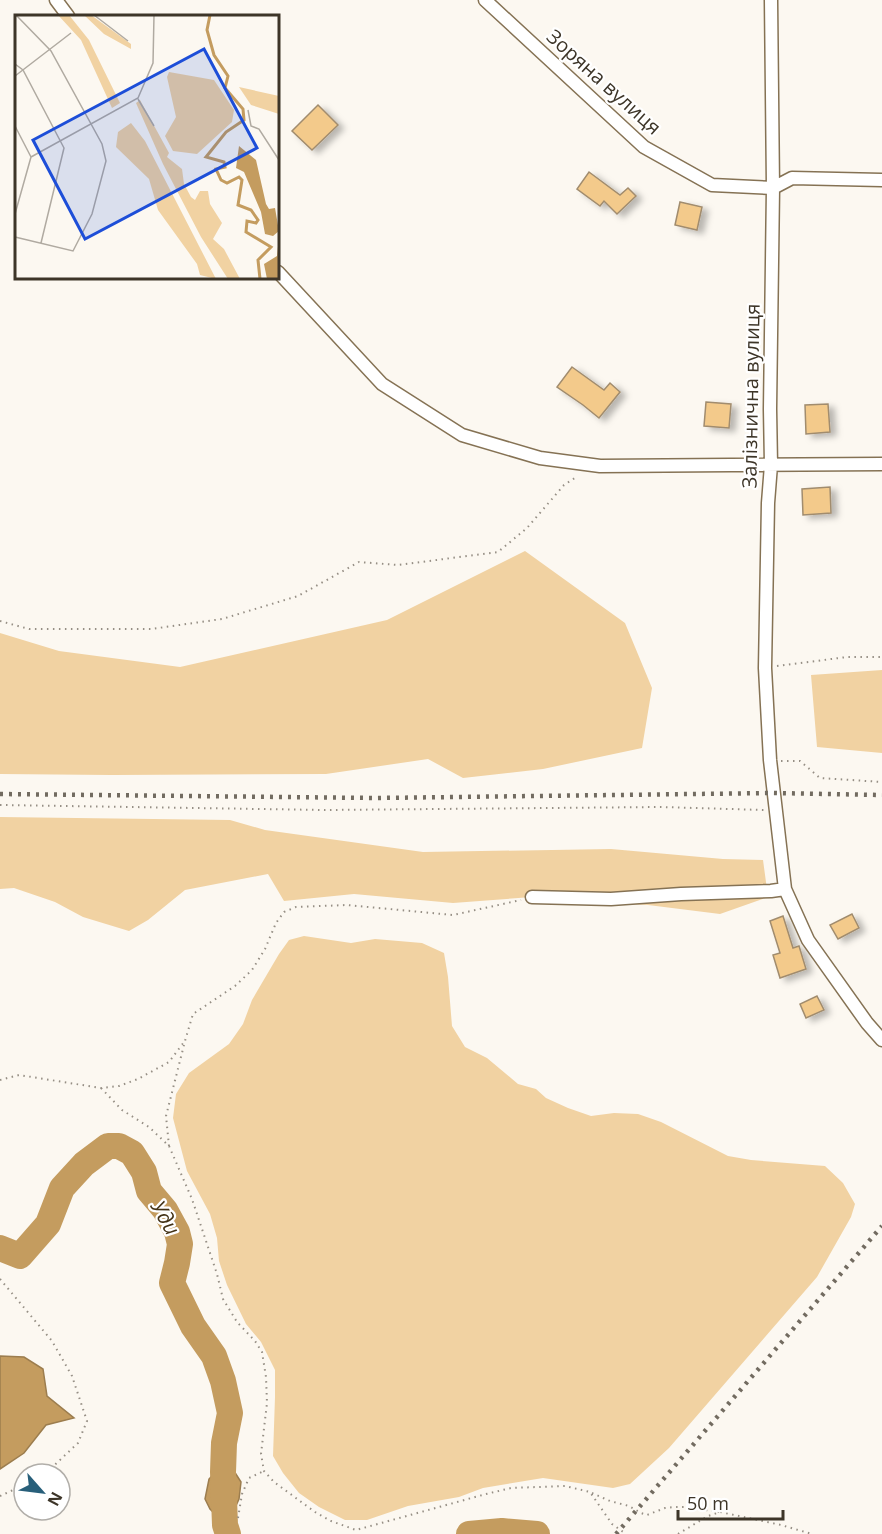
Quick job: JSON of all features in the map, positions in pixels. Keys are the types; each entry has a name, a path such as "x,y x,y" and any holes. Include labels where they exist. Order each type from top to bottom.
{"street":[{"path":"56,0 67,15"},
{"name":"Зоряна вулиця","path":"485,0 644,147 712,185 773,188 792,178 882,180"},
{"name":"Залізнична вулиця","path":"771,0 773,188 771,465 768,502 765,668 773,793 785,889 808,940 867,1023 882,1040"},
{"path":"279,273 382,384 462,435 540,458 600,466 882,464"},
{"path":"532,897 611,899 785,889"}],"path":[{"path":"0,621 29,629 151,629 222,619 298,596 359,561 398,565 498,552 527,528 564,485 591,467 600,466"},
{"path":"765,668 847,657 882,657"},
{"path":"770,760 800,761 820,778 882,782"},
{"path":"0,805 325,810 661,807 776,810"},
{"path":"532,897 453,915 346,905 296,907 284,912 276,923 265,949 252,970 235,986 194,1014 166,1116 169,1146 192,1199 224,1299 237,1322 262,1352 267,1403 261,1454 264,1471 274,1482 315,1512 331,1521 356,1530 511,1488 565,1486 590,1492 647,1515 665,1508 685,1507 781,1524 812,1534"},
{"path":"0,1080 19,1075 101,1088 119,1086 138,1079 169,1062 185,1041"},
{"path":"101,1088 122,1110 149,1127 169,1146"},
{"path":"0,1279 52,1341 72,1376 87,1421 78,1443 58,1462"},
{"path":"238,1518 242,1494 249,1478 264,1471"},
{"path":"590,1492 612,1524 626,1534"},
{"path":"678,1534 708,1516 720,1512"}],"shaded area":[{"path":"525,551 625,623 652,688 642,748 543,769 463,778 428,759 326,774 0,774 0,633 59,651 180,667 387,620"},
{"path":"882,670 882,753 817,747 811,675"},
{"path":"0,817 230,820 265,830 423,852 611,849 723,859 763,860 768,897 720,914 648,905 544,900 532,897 453,903 354,894 284,901 268,874 185,890 148,920 129,931 83,917 55,902 14,888 0,889"},
{"path":"304,936 351,943 375,939 422,943 444,953 452,1026 465,1047 487,1058 518,1084 536,1089 546,1098 591,1116 614,1113 638,1114 661,1122 728,1156 825,1166 843,1183 855,1204 851,1217 817,1277 669,1448 630,1484 613,1488 543,1478 483,1488 459,1497 408,1506 367,1520 345,1520 319,1507 299,1493 283,1473 273,1456 275,1370 261,1342 246,1324 227,1285 219,1261 217,1238 210,1214 187,1171 173,1118 176,1094 189,1073 229,1044 243,1024 252,1000 279,954 289,940"},
{"path":"0,1356 24,1357 43,1369 47,1396 74,1418 46,1425 24,1453 0,1469"},
{"path":"224,1463 234,1471 241,1482 230,1534 226,1534 218,1517 210,1509 205,1499 209,1479"}],"building":[{"path":"318,105 338,125 312,150 292,131"},
{"path":"589,172 620,195 628,188 636,196 617,214 604,201 600,206 577,189"},
{"path":"680,202 702,207 697,230 675,225"},
{"path":"572,367 604,390 610,383 620,392 599,418 557,387"},
{"path":"706,402 731,404 729,428 704,426"},
{"path":"828,404 830,432 806,434 805,405"},
{"path":"830,487 831,513 803,515 802,489"},
{"path":"852,914 859,928 838,939 830,925"},
{"path":"783,916 793,948 799,946 806,969 780,978 773,955 780,953 770,921"},
{"path":"817,996 824,1010 806,1018 800,1004"}],"waterway":[{"name":"Уди","path":"0,1248 20,1256 48,1224 62,1188 84,1164 108,1146 119,1146 132,1153 144,1172 149,1191 165,1210 177,1232 180,1244 172,1283 193,1326 214,1356 223,1381 230,1413 224,1443 223,1472 225,1525 228,1534"},
{"name":"Уди","path":"469,1534 502,1531 537,1534"}],"railway":[{"path":"0,794 376,798 773,793 882,795"},
{"path":"616,1534 882,1226"}]}
